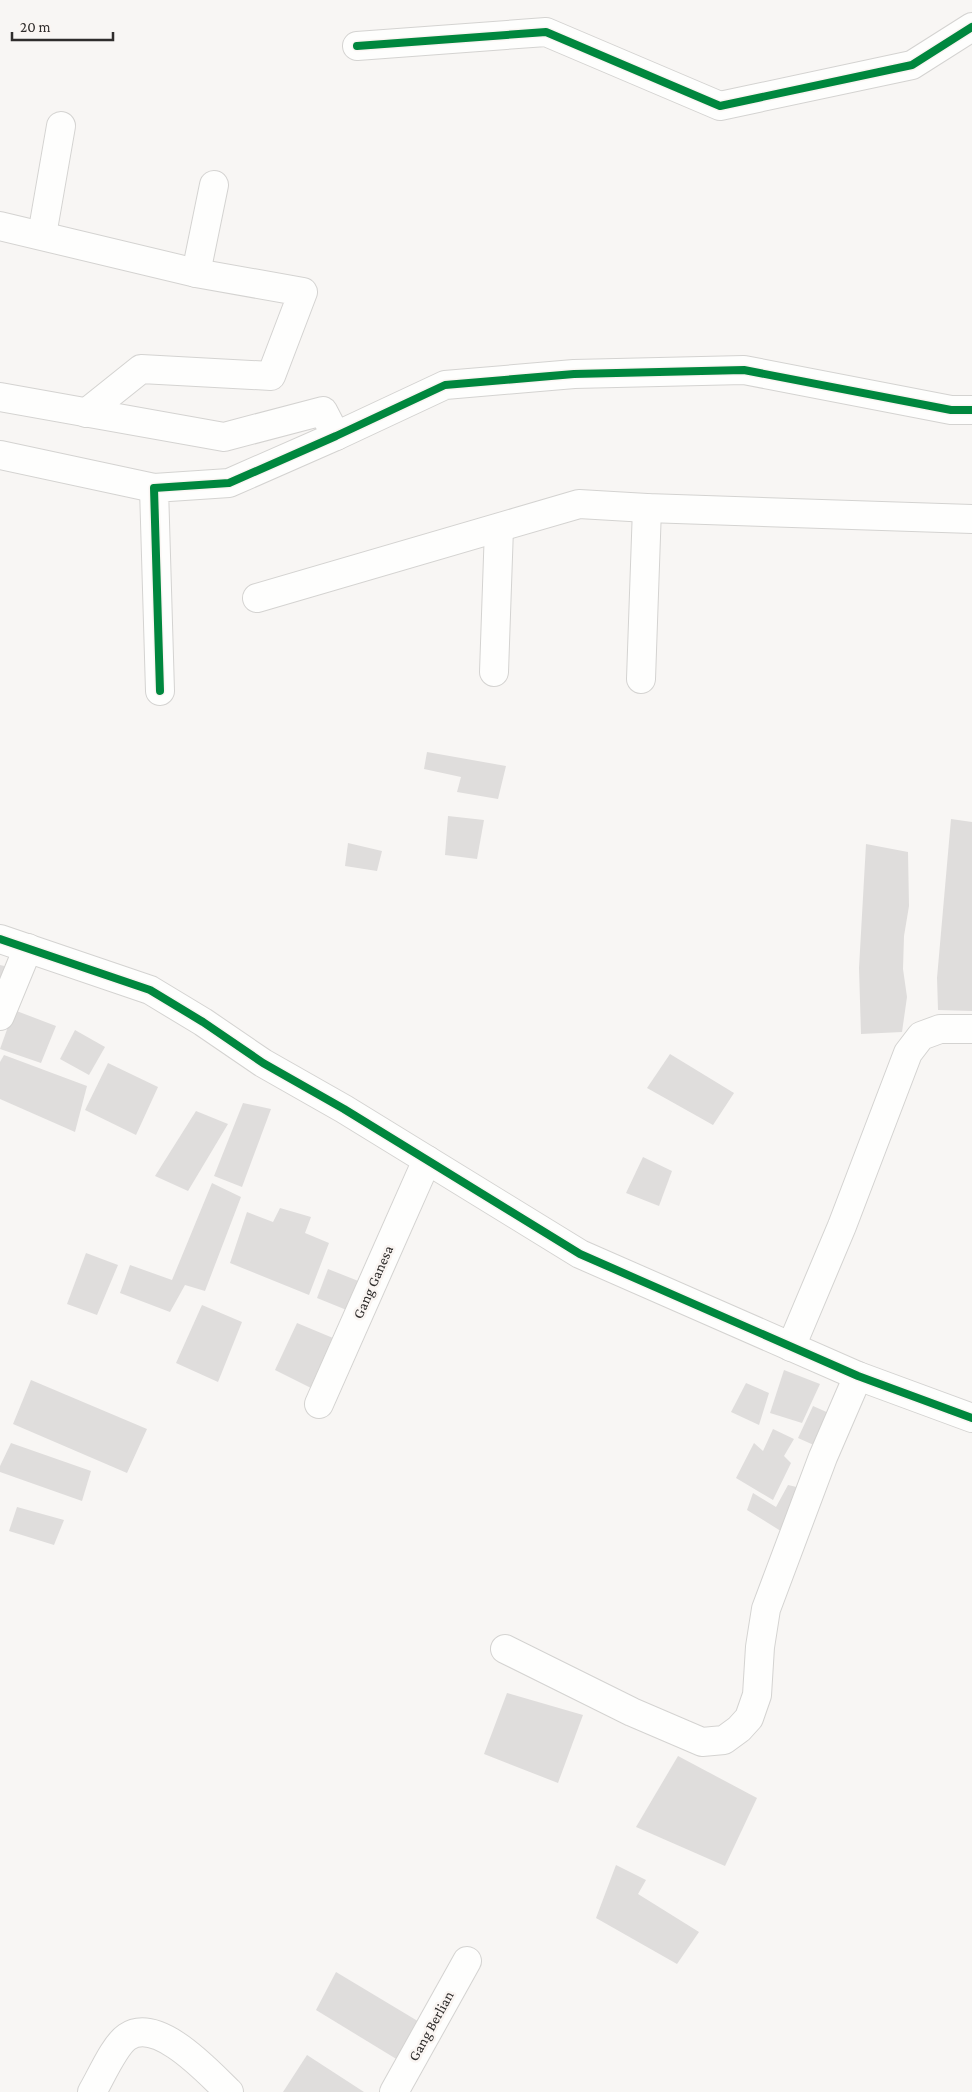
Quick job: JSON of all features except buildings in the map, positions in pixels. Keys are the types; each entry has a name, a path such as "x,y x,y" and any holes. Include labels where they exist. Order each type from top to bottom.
{"street":[{"path":"357,46 546,32 720,106 912,65 972,27"},
{"path":"42,235 61,126"},
{"path":"196,273 214,185"},
{"path":"0,226 196,273 303,292 271,376 141,369 86,413"},
{"path":"0,457 154,488 229,483 446,385 574,374 744,370 951,410 972,410"},
{"path":"0,397 224,437 324,411 336,436"},
{"path":"154,488 160,691"},
{"path":"257,598 579,504 972,519"},
{"path":"641,679 647,508"},
{"path":"494,672 499,528"},
{"path":"0,939 150,990 203,1022 263,1063 427,1160 580,1254 858,1376 972,1418"},
{"path":"0,1016 28,948"},
{"path":"791,1347 842,1226 908,1053 921,1036 940,1029 972,1029"},
{"name":"Gang Ganesa","path":"318,1404 427,1160"},
{"path":"505,1648 632,1712 702,1742 724,1740 749,1718 757,1695 760,1648 766,1609 823,1457 858,1376"},
{"name":"Gang Berlian","path":"394,2092 467,1961"},
{"path":"92,2092 120,2044 129,2036 150,2032 172,2043 229,2092"}],"cycle path":[{"path":"357,46 546,32 720,106 912,65 972,27"},
{"path":"160,691 154,488 229,483 445,385 574,374 744,370 951,410 972,410"},
{"path":"0,939 150,990 203,1022 263,1063 344,1109 580,1254 858,1376 972,1418"}]}
